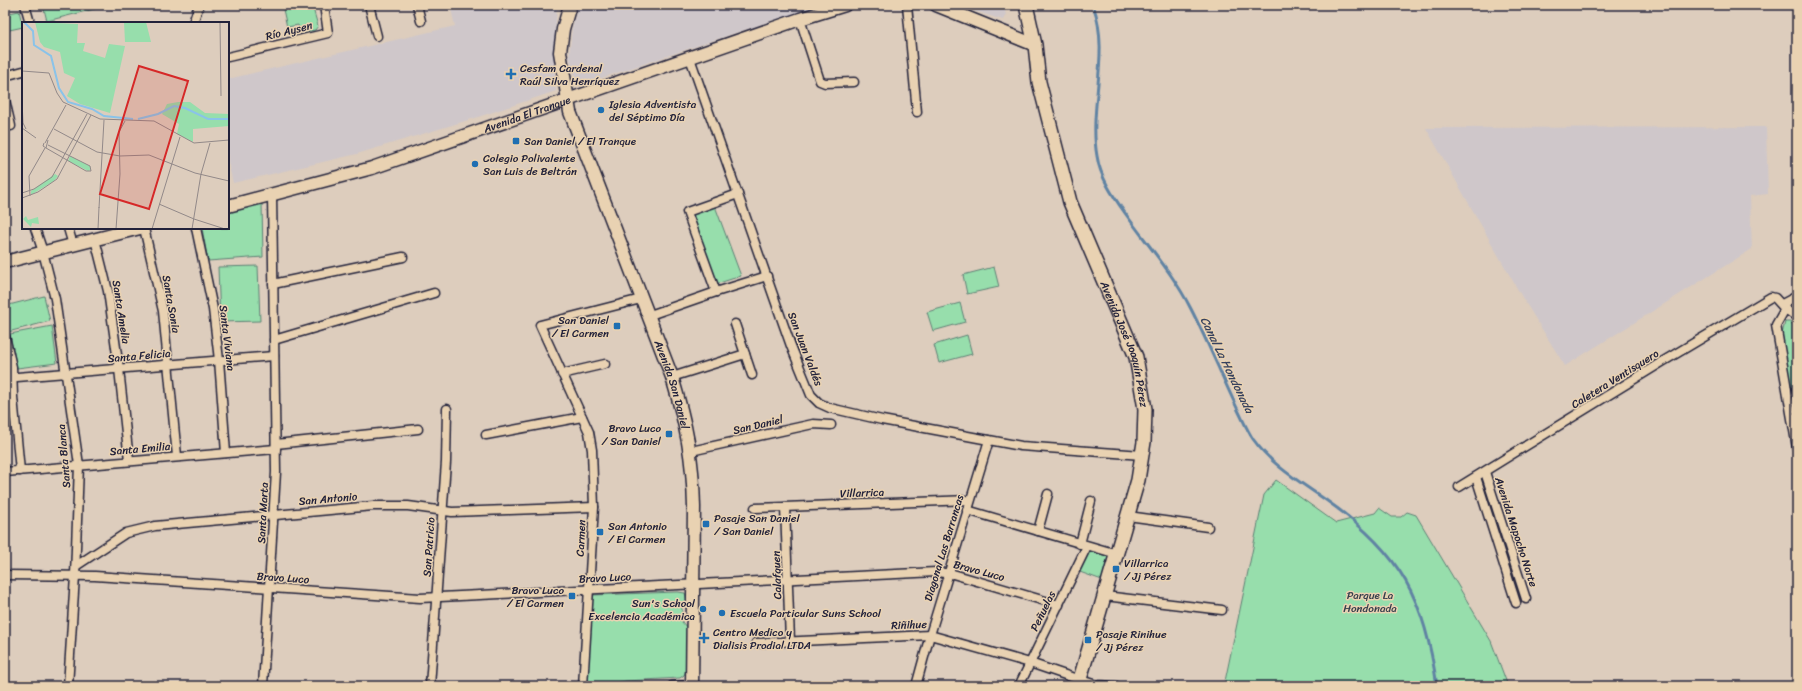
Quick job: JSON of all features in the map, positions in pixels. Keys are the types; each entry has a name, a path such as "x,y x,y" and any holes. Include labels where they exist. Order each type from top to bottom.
{"main road":[{"name":"Avenida José Joaquín Pérez","path":"1026,5 1035,46 1039,82 1070,202 1136,357 1145,409 1142,455 1138,480 1079,683"}],"street":[{"path":"25,5 30,22"},
{"path":"193,22 199,5"},
{"name":"Río Aysen","path":"229,57 328,33 324,5"},
{"path":"369,5 377,36"},
{"path":"417,5 421,21"},
{"name":"Avenida San Daniel","path":"570,5 563,29 560,52 568,99 578,137 672,377 684,416 691,452 694,507 692,686"},
{"name":"Avenida El Tranque","path":"229,206 372,168 800,19 845,5"},
{"path":"907,5 917,112"},
{"path":"936,5 1035,46"},
{"path":"800,19 820,81 825,83 854,82"},
{"name":"San Juan Valdés","path":"690,58 808,391 819,403 830,408 867,417 1038,448 1142,455"},
{"path":"5,76 22,71"},
{"path":"5,100 11,126"},
{"path":"716,292 687,212 738,194"},
{"name":"Santa Marta","path":"263,686 270,589 276,447 272,195"},
{"name":"Santa Blanca","path":"35,229 44,252 55,299 79,465 76,576 68,686"},
{"path":"68,229 73,245"},
{"path":"5,262 95,240 118,231 133,229"},
{"name":"Santa Sonia","path":"144,229 163,311 177,456"},
{"name":"Santa Viviana","path":"196,229 212,309 219,360 226,453"},
{"name":"Santa Amelia","path":"95,240 108,290 119,369 129,460"},
{"path":"273,284 403,257"},
{"path":"647,316 766,276"},
{"path":"274,340 434,293"},
{"path":"1797,296 1783,306 1776,325 1797,448"},
{"name":"Caletera Ventisquero","path":"1460,487 1662,362 1771,297 1775,298 1783,306"},
{"name":"Carmen","path":"583,686 594,507 592,450 589,432 540,325 641,300"},
{"path":"1783,306 1797,317"},
{"path":"735,324 752,374"},
{"path":"5,337 12,367 9,378 13,397 20,471"},
{"path":"672,377 745,354"},
{"name":"Santa Felicia","path":"9,378 274,356"},
{"path":"562,374 605,364"},
{"name":"San Patricio","path":"430,686 446,462 447,410"},
{"path":"486,435 582,417"},
{"name":"San Daniel","path":"691,452 813,424 830,425"},
{"name":"Santa Emilia","path":"5,472 129,460 226,453 418,429"},
{"name":"Diagonal Las Barrancas","path":"916,686 966,510 989,440"},
{"name":"Avenida Mapocho Norte","path":"1485,472 1526,599"},
{"path":"1476,477 1516,603"},
{"path":"1038,531 1048,494"},
{"name":"Villarrica","path":"755,508 970,500"},
{"name":"Peñuelas","path":"1018,686 1059,606 1084,545 1092,501"},
{"name":"San Antonio","path":"76,566 118,537 144,527 391,506 421,507 452,512 594,507"},
{"name":"Calafquen","path":"785,507 790,641"},
{"path":"966,510 1117,554"},
{"path":"1128,516 1208,526"},
{"name":"Bravo Luco","path":"5,575 76,576 436,598 932,572 948,574 1059,606"},
{"path":"1513,592 1523,589"},
{"path":"1105,596 1222,610"},
{"name":"Riñihue","path":"756,643 930,635 1030,663 1079,683 1116,686"},
{"path":"672,686 692,686"}],"shaded area":[{"path":"450,5 557,5 554,58 556,91 475,118 357,154 233,183 229,166 229,79 455,26"},
{"path":"578,5 825,5 774,20 578,86 569,57 572,28"},
{"path":"956,5 1004,5 1006,16 1003,20"},
{"path":"1766,127 1768,194 1750,196 1752,249 1565,366 1522,297 1426,128"}],"green space":[{"path":"43,5 110,5 47,21"},
{"path":"282,5 312,5 318,26 315,30 300,33 298,25 287,27"},
{"path":"19,11 22,27 5,31 5,14"},
{"path":"262,203 263,257 208,261 202,229 229,229 229,211"},
{"path":"715,206 741,276 716,284 691,214"},
{"path":"258,266 260,321 220,322 218,267"},
{"path":"994,267 999,287 967,294 963,275"},
{"path":"44,296 50,321 8,332 5,319 5,306"},
{"path":"960,303 965,322 933,331 927,312"},
{"path":"1785,322 1790,322 1797,329 1797,424 1782,334"},
{"path":"52,326 57,363 17,368 10,334"},
{"path":"967,335 972,354 939,363 934,345"},
{"name":"Parque La Hondonada","path":"1276,480 1336,523 1375,513 1379,508 1392,517 1401,517 1407,512 1416,515 1491,641 1508,686 1224,686 1264,495"},
{"path":"1088,550 1109,555 1102,580 1077,571"},
{"path":"685,593 687,601 682,603 682,622 687,628 686,671 684,675 680,678 626,681 602,686 586,686 593,595"}],"waterway":[{"name":"Canal La Hondonada","path":"1093,5 1098,23 1100,42 1095,137 1099,164 1108,186 1120,207 1177,284 1184,296 1253,439 1279,466 1355,522 1392,560 1406,581 1425,628 1432,655 1437,686"}],"place":[{"name":"Cesfam Cardenal Raúl Silva Henríquez","path":"511,74"},
{"name":"Iglesia Adventista del Séptimo Día","path":"601,110"},
{"name":"San Daniel / El Tranque","path":"516,141"},
{"name":"Colegio Polivalente San Luis de Beltrán","path":"475,164"},
{"name":"San Daniel / El Carmen","path":"617,326"},
{"name":"Bravo Luco / San Daniel","path":"669,434"},
{"name":"Pasaje San Daniel / San Daniel","path":"706,524"},
{"name":"San Antonio / El Carmen","path":"600,532"},
{"name":"Villarrica / Jj Pérez","path":"1116,569"},
{"name":"Bravo Luco / El Carmen","path":"572,596"},
{"name":"Sun's School Excelencia Académica","path":"703,609"},
{"name":"Escuela Particular Suns School","path":"722,613"},
{"name":"Centro Medico y Dialisis Prodial LTDA","path":"704,638"},
{"name":"Pasaje Rinihue / Jj Pérez","path":"1088,640"}]}
